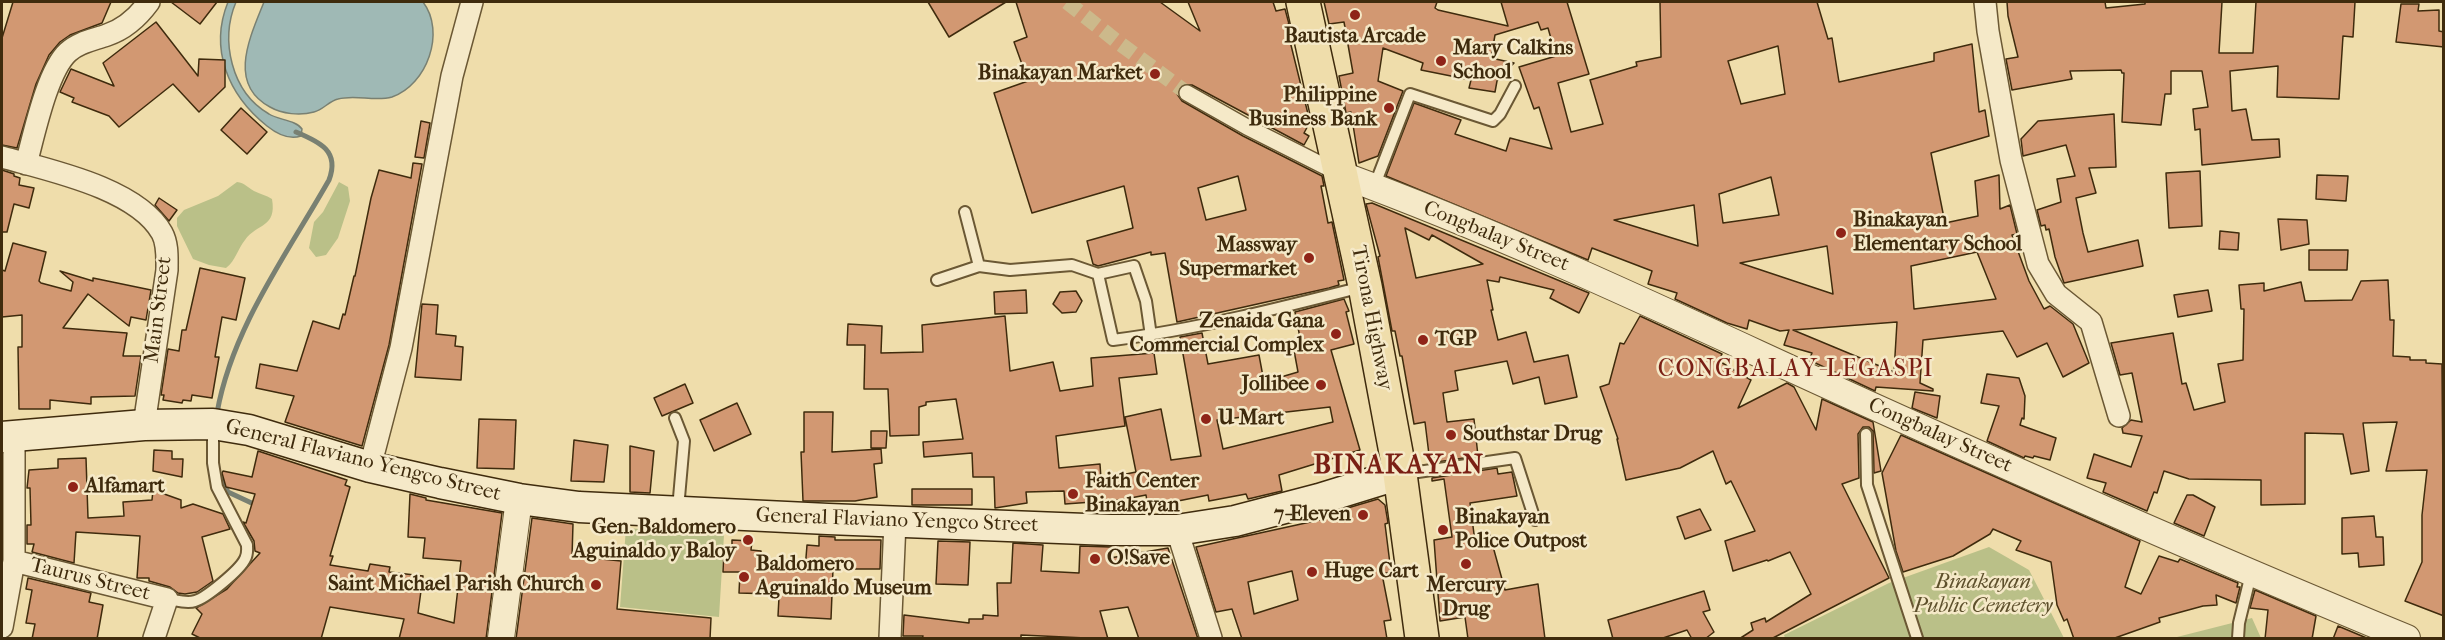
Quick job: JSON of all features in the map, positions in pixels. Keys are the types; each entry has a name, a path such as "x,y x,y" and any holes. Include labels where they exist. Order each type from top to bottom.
{"main road":[{"name":"Tirona Highway","path":"1303,2 1365,286 1400,474 1422,639"},
{"name":"General Flaviano Yengco Street","path":"8,437 144,425 213,424 257,432 370,467 519,499 579,507 895,522 1177,530 1235,521 1280,510 1400,474"}],"street":[{"path":"26,164 46,94 55,71 68,52 86,41 126,27 149,2"},
{"path":"370,467 401,348 452,76 472,2"},
{"path":"1985,2 2011,160 2038,264 2056,294 2091,321 2119,416"},
{"path":"1187,93 1342,175"},
{"name":"Main Street","path":"2,157 75,178 132,202 162,233 167,250 167,270 144,425"},
{"name":"Congbalay Street","path":"1342,175 1581,271 1866,410 2406,639"},
{"path":"2,627 14,561 8,437"},
{"path":"501,639 519,499"},
{"path":"890,639 895,522"},
{"path":"1177,530 1211,639"},
{"name":"Taurus Street","path":"14,561 167,599"},
{"path":"154,639 167,599"}],"lane":[{"path":"1374,187 1410,94 1493,121 1500,114 1515,86"},
{"path":"965,212 979,266"},
{"path":"937,280 979,266 1010,270 1072,265 1098,274 1134,266 1146,301 1151,336"},
{"path":"1098,274 1113,340 1151,336 1259,313 1365,286"},
{"path":"675,418 684,441 678,512"},
{"path":"167,599 188,603 202,599 237,570 245,561 248,553 247,545 217,487 213,463 213,424"},
{"path":"1866,434 1867,485 1917,639"},
{"path":"1400,474 1515,458 1535,520"},
{"path":"2238,639 2239,623 2251,574"}],"green space":[{"path":"237,182 272,199 272,215 242,244 226,268 193,259 177,226 177,218 184,210 218,196"},
{"path":"339,182 348,187 350,201 338,238 326,255 316,257 309,248 314,222 323,212"},
{"path":"626,528 724,535 719,617 620,607"},
{"name":"Binakayan Public Cemetery","path":"1989,547 2029,570 2064,638 1785,638 1784,635 1889,583"},
{"path":"2252,618 2261,638 2173,638"}],"water":[{"path":"228,2 236,2 231,17 229,48 238,79 256,104 269,114 299,126 302,129 301,136 288,137 271,129 253,114 233,86 222,54 221,37"},
{"path":"264,2 423,2 430,14 433,42 423,70 415,81 404,91 392,97 345,98 335,100 317,111 286,113 270,107 257,97 249,86 246,73 248,45"}],"building":[{"path":"13,2 111,2 102,23 70,35 60,42 49,55 36,84 17,148 2,145 2,38"},
{"path":"171,2 217,2 200,24"},
{"path":"928,2 1006,2 949,37"},
{"path":"1016,2 1160,2 1200,31 1188,2 1273,2 1276,11 1285,9 1289,24 1286,25 1310,122 1304,133 1309,136 1304,145 1192,85 1182,85 1177,94 1182,101 1243,136 1322,176 1324,186 1321,186 1328,223 1332,222 1344,280 1338,281 1339,285 1329,288 1177,322 1165,253 1151,255 1151,252 1098,266 1093,264 1087,241 1133,228 1124,186 1032,213 994,93 1028,81 1014,42 1027,37","holes":["1238,176 1246,210 1206,220 1198,188"]},
{"path":"1324,2 1437,2 1435,8 1438,10 1508,26 1501,2 1567,2 1589,74 1558,83 1571,132 1603,124 1590,80 1637,66 1636,62 1661,57 1660,2 1817,2 1828,39 1832,38 1839,82 1934,61 1934,53 1972,44 1979,112 1985,110 1989,136 1931,153 1945,223 1978,216 1975,181 1999,175 2000,209 2010,205 2017,234 2012,235 2029,281 2044,309 2050,306 2073,324 2089,363 2063,377 2047,343 2017,357 2003,331 1923,340 1920,383 1933,391 1876,387 1875,391 1809,360 1812,353 1784,345 1789,330 1780,331 1749,320 1747,329 1727,323 1675,299 1677,293 1648,284 1652,271 1592,248 1588,260 1386,176 1414,103 1461,120 1455,134 1506,151 1510,138 1552,149 1539,107 1534,109 1519,67 1556,56 1548,28 1541,30 1538,22 1495,35 1491,58 1514,63 1497,81 1495,92 1469,88 1471,80 1421,70 1423,63 1383,48 1378,81 1403,91 1378,156 1359,163 1351,112 1346,113 1339,76 1353,73 1344,22 1329,24","holes":["1778,46 1785,94 1741,104 1728,61","1771,177 1779,215 1723,223 1719,194","1694,205 1698,246 1614,220","1827,246 1833,294 1740,263","1977,252 1996,299 1914,309 1911,266","1897,322 1894,372 1793,330"]},
{"path":"2007,2 2105,2 2106,8 2145,4 2145,2 2222,2 2219,53 2253,53 2256,2 2355,2 2353,37 2343,36 2339,99 2277,97 2278,66 2230,71 2232,111 2246,109 2252,140 2279,139 2280,157 2202,165 2200,129 2195,130 2193,109 2208,107 2202,71 2171,71 2171,94 2165,94 2161,125 2122,122 2124,73 2121,70 2070,71 2072,79 2012,90 2006,59 2018,57"},
{"path":"2401,4 2419,4 2418,11 2439,10 2439,31 2444,32 2444,47 2396,42"},
{"path":"156,22 198,76 199,59 225,60 225,87 199,112 173,84 119,127 109,116 72,102 74,98 60,92 71,69 114,86 103,63"},
{"path":"241,108 267,132 247,154 221,130"},
{"path":"2114,114 2116,167 2089,168 2096,193 2076,198 2088,252 2138,240 2143,266 2064,283 2049,229 2046,230 2045,225 2041,226 2037,210 2061,202 2057,179 2075,176 2066,145 2023,156 2021,139 2038,121"},
{"path":"421,121 430,123 424,158 415,157"},
{"path":"413,163 422,164 389,345 362,446 285,422 294,396 256,388 260,364 297,371 313,321 339,329 355,276 379,170 411,178"},
{"path":"2,170 20,178 19,185 34,188 29,208 14,204 7,232 2,232"},
{"path":"2200,171 2202,226 2169,228 2166,173"},
{"path":"2317,175 2348,176 2346,201 2316,199"},
{"path":"159,198 177,210 169,221 155,205"},
{"path":"1372,203 1589,293 1579,313 1550,298 1554,290 1500,277 1499,282 1487,280 1498,340 1526,332 1534,362 1568,355 1577,397 1545,404 1539,377 1513,384 1507,361 1455,371 1458,390 1443,393 1447,422 1474,419 1478,456 1430,463 1425,422 1414,424 1402,356 1400,356 1395,331 1392,331 1378,257 1380,256 1366,204","holes":["1405,228 1429,240 1432,235 1483,264 1416,278"]},
{"path":"2278,219 2307,220 2309,244 2281,250"},
{"path":"2220,231 2239,233 2238,250 2219,249"},
{"path":"13,243 46,252 39,281 41,283 71,291 73,282 60,271 93,281 93,278 151,290 146,320 131,317 129,326 88,294 63,328 127,333 123,356 141,356 135,396 91,397 91,404 50,400 50,409 19,409 18,347 22,347 22,315 2,317 2,270 5,271"},
{"path":"2309,250 2348,250 2347,270 2309,270"},
{"path":"200,268 245,278 236,320 222,317 215,357 219,357 212,398 192,395 191,401 183,400 182,403 163,400 164,395 161,395 168,349 179,351 182,330 186,330"},
{"path":"2388,280 2390,320 2394,320 2393,356 2442,364 2444,616 2405,601 2422,562 2422,515 2427,470 2386,471 2397,422 2363,423 2369,471 2351,474 2343,434 2305,433 2305,504 2261,505 2261,480 2189,479 2164,471 2157,493 2154,492 2147,511 2103,492 2106,483 2087,478 2094,454 2131,467 2142,436 2123,433 2122,428 2131,420 2142,422 2132,373 2120,375 2111,343 2173,333 2182,384 2186,383 2194,410 2225,402 2218,364 2243,360 2244,309 2241,309 2239,285 2264,283 2264,291 2301,282 2305,301 2352,300 2361,281"},
{"path":"1026,290 1027,313 995,314 994,292"},
{"path":"2208,290 2212,311 2178,317 2174,295"},
{"path":"1076,291 1082,301 1076,312 1062,313 1053,304 1060,292"},
{"path":"1344,299 1349,311 1346,312 1354,344 1331,350 1360,450 1279,475 1282,491 1248,499 1246,494 1209,501 1208,495 1148,507 1146,495 1120,500 1065,504 1064,491 1026,492 1027,503 995,508 994,477 973,477 972,453 924,457 923,442 963,439 956,399 926,402 926,405 919,407 919,435 890,436 888,389 864,389 865,345 847,345 848,324 882,326 881,353 923,352 922,325 1005,316 1010,371 1053,362 1060,391 1093,386 1091,358 1154,353 1157,374 1119,378 1125,426 1056,436 1059,468 1100,464 1101,479 1136,472 1125,417 1161,409 1171,460 1201,456 1180,337 1202,333 1208,364 1259,355 1264,382 1298,372 1293,345 1301,343 1295,312","holes":["1330,407 1333,422 1223,449 1217,420"]},
{"path":"422,304 438,305 436,334 456,336 455,346 463,347 461,380 415,377"},
{"path":"1640,316 1722,354 1719,361 1751,380 1738,408 1787,383 1794,387 1816,430 1822,399 1873,422 1881,471 1874,473 1873,431 1869,427 1863,427 1858,434 1859,478 1842,484 1889,578 1771,639 1739,639 1753,630 1751,623 1765,618 1766,622 1811,594 1790,552 1733,571 1725,541 1755,531 1731,481 1726,484 1713,451 1680,468 1626,480 1618,439 1600,387 1609,384 1620,343 1624,344"},
{"path":"1987,374 2019,378 2025,396 2024,419 2022,418 2020,425 2056,438 2050,460 2034,456 2024,458 1987,441 1999,406 1981,403"},
{"path":"685,384 693,403 662,416 654,398"},
{"path":"1915,392 1940,396 1937,418 1912,408"},
{"path":"737,403 751,434 714,451 700,420"},
{"path":"804,412 833,412 832,452 881,449 882,463 874,464 877,497 855,501 803,501 801,452 804,452"},
{"path":"479,419 516,420 514,469 477,468"},
{"path":"871,431 887,431 886,448 871,448"},
{"path":"1901,435 2140,541 2125,587 2141,594 2159,556 2178,562 2180,559 2238,583 2237,587 2240,587 2236,603 2216,595 2217,605 2203,606 2159,618 2160,622 2112,639 2074,639 2067,619 2064,621 2057,605 2051,562 2016,550 2021,541 1993,529 1990,534 1953,556 1903,572 1896,551 1882,473"},
{"path":"574,440 608,445 604,482 571,481"},
{"path":"630,446 654,451 650,493 630,492"},
{"path":"154,450 172,451 172,459 183,459 182,477 153,471"},
{"path":"258,451 347,480 345,485 350,487 330,556 333,556 330,565 368,571 370,564 390,567 389,572 423,576 418,613 454,623 461,561 423,558 425,538 408,537 410,494 426,498 426,500 502,513 486,639 399,639 404,619 330,607 321,639 202,639 192,634 202,614 196,608 227,589 260,553 255,551 254,541 243,522 246,523 255,494 226,487 222,473 223,471 252,477"},
{"path":"86,458 88,518 124,516 123,502 152,500 153,490 181,500 181,508 193,504 223,514 230,529 202,537 213,581 197,592 185,594 149,581 149,578 137,578 140,536 76,532 74,563 32,552 34,544 27,544 27,525 31,525 30,488 27,488 29,470 58,468 58,459"},
{"path":"1497,468 1498,474 1512,472 1517,496 1470,503 1474,534 1489,532 1505,590 1538,584 1545,639 1468,639 1465,617 1440,621 1434,540 1452,537 1444,479 1432,481 1432,478"},
{"path":"912,489 972,489 972,505 912,505"},
{"path":"2187,495 2193,495 2215,507 2204,536 2174,523"},
{"path":"1378,499 1385,505 1391,572 1382,574 1391,620 1384,621 1387,639 1242,639 1232,609 1216,612 1196,547 1324,519 1324,515","holes":["1292,571 1298,600 1254,614 1248,582"]},
{"path":"1700,509 1711,530 1685,539 1677,517"},
{"path":"2374,516 2376,537 2383,537 2384,565 2359,567 2358,553 2342,554 2342,518"},
{"path":"532,518 573,524 572,556 621,561 617,609 711,618 710,639 516,639"},
{"path":"819,536 835,537 835,540 881,540 880,569 833,569 831,619 778,616 779,597 772,597 773,594 739,593 740,572 723,572 724,548 732,549 732,540 752,541 751,550 761,551 760,568 805,570 807,545 819,546"},
{"path":"938,541 970,542 968,585 936,584"},
{"path":"1013,543 1043,545 1041,571 1079,573 1080,546 1111,547 1110,558 1168,548 1198,639 1139,639 1128,607 1100,611 1108,639 1021,635 1021,639 922,639 923,636 903,636 904,615 969,623 969,619 983,619 983,615 998,616 997,583 1011,583"},
{"path":"28,578 91,593 89,602 103,605 97,639 32,639 35,624 26,623 32,590 26,589"},
{"path":"2255,590 2316,616 2312,639 2265,639 2268,610 2250,608"},
{"path":"1704,591 1710,610 1703,612 1714,632 1705,639 1692,639 1687,630 1660,639 1613,639 1608,620"},
{"path":"2338,626 2369,639 2333,639"}],"waterway":[{"path":"217,413 224,382 248,321 329,180 332,170 332,162 326,149 296,132"},
{"path":"220,477 228,492 258,506"}],"tunnel":[{"path":"1067,2 1187,93"}],"place":[{"name":"Bautista Arcade","path":"1355,15"},
{"name":"Mary Calkins School","path":"1441,61"},
{"name":"Binakayan Market","path":"1155,74"},
{"name":"Philippine Business Bank","path":"1389,108"},
{"name":"Binakayan Elementary School","path":"1841,233"},
{"name":"Massway Supermarket","path":"1309,258"},
{"name":"Zenaida Gana Commercial Complex","path":"1336,334"},
{"name":"TGP","path":"1423,340"},
{"name":"Jollibee","path":"1321,385"},
{"name":"U Mart","path":"1206,419"},
{"name":"Southstar Drug","path":"1451,435"},
{"name":"Alfamart","path":"73,487"},
{"name":"Faith Center Binakayan","path":"1073,494"},
{"name":"7-Eleven","path":"1363,515"},
{"name":"Binakayan Police Outpost","path":"1443,530"},
{"name":"Gen. Baldomero Aguinaldo y Baloy","path":"748,540"},
{"name":"O!Save","path":"1095,559"},
{"name":"Mercury Drug","path":"1466,564"},
{"name":"Huge Cart","path":"1312,572"},
{"name":"Baldomero Aguinaldo Museum","path":"744,577"},
{"name":"Saint Michael Parish Church","path":"596,585"}],"district":[{"name":"CONGBALAY-LEGASPI","path":"1796,370"},
{"name":"BINAKAYAN","path":"1399,466"}]}
